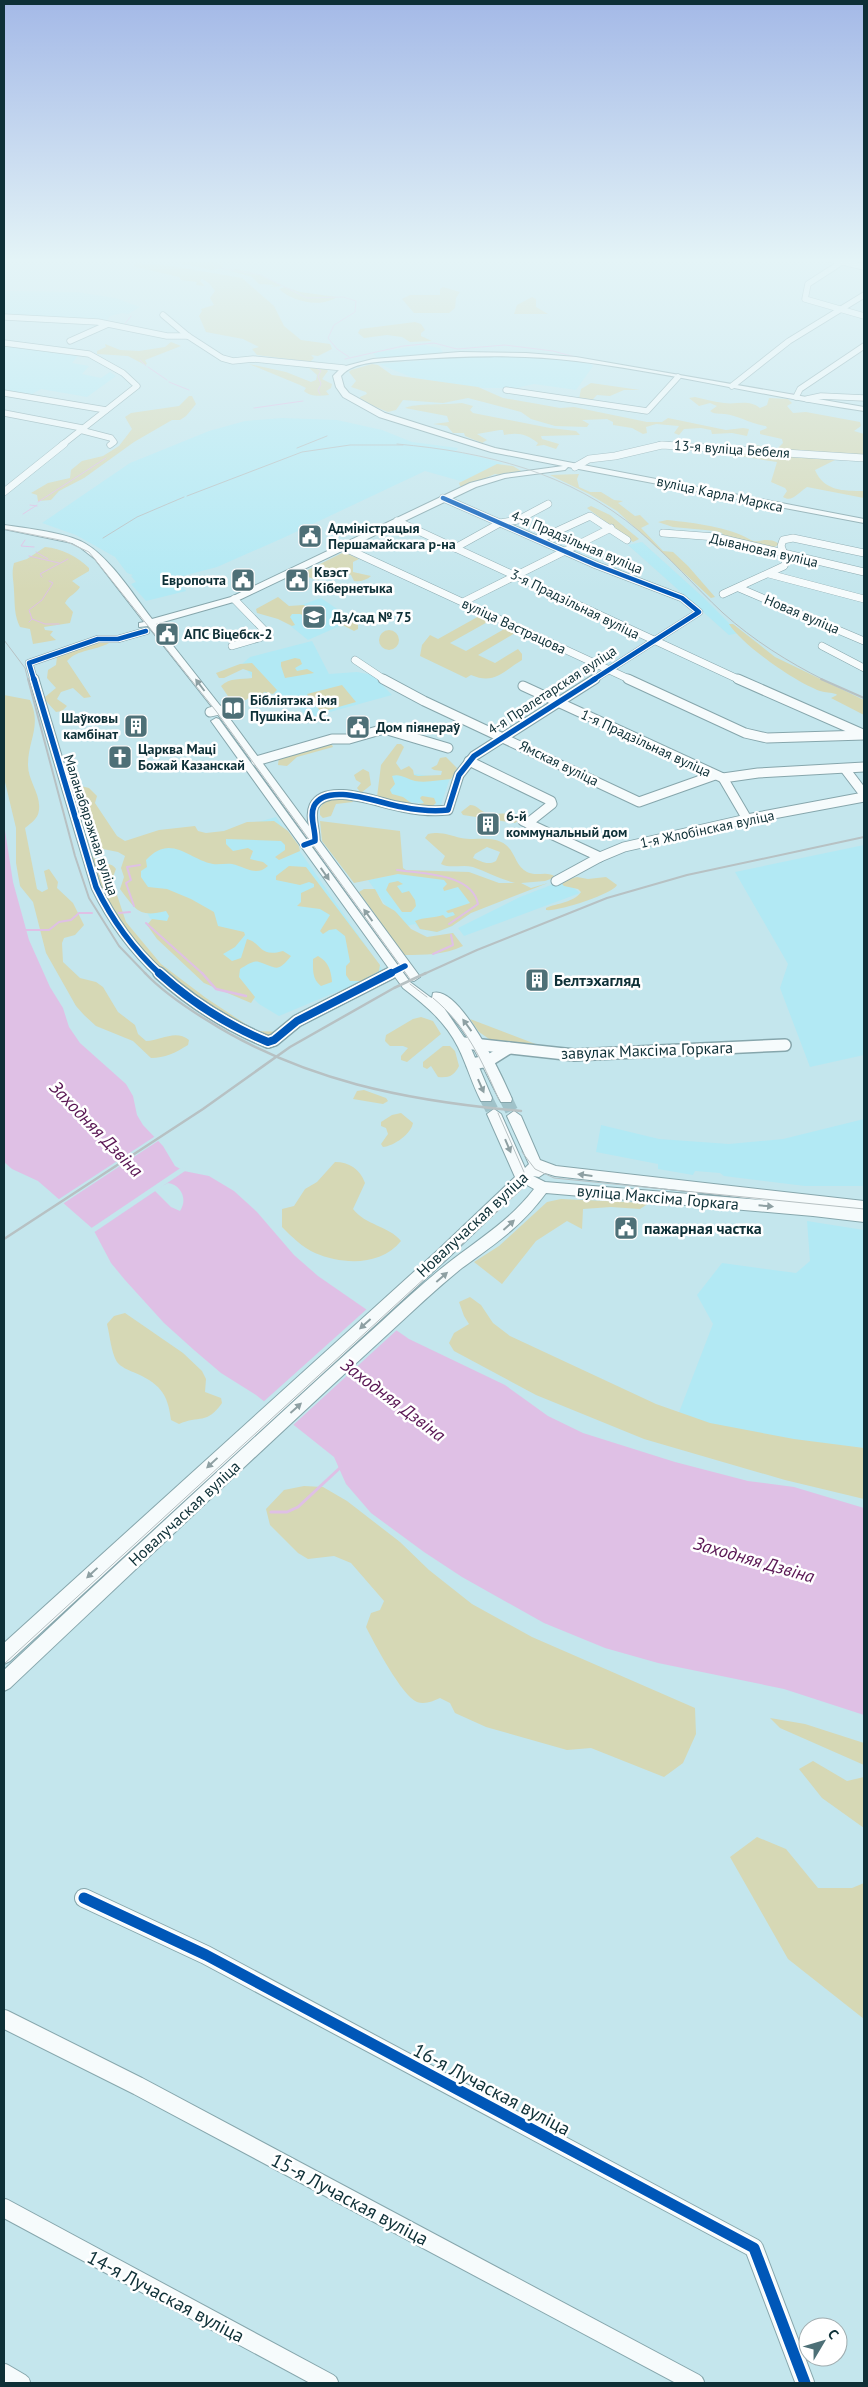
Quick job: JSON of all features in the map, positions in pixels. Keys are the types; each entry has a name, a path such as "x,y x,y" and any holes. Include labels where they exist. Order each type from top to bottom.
{"main road":[{"name":"вуліца Карла Маркса","path":"343,369 337,376 340,388 354,401 382,416 494,450 864,521"},
{"path":"633,369 864,409"},
{"path":"541,460 549,466 546,471"},
{"name":"вуліца Карла Маркса","path":"146,626 234,599 443,498 488,480 575,467"},
{"path":"8,530 84,546 98,557 111,580 146,626 256,762 283,808"},
{"path":"215,711 309,843 323,852 343,890"},
{"path":"309,843 312,855 343,890 400,969 411,981 467,1024 479,1042 506,1099"},
{"path":"431,997 464,1043 486,1098"},
{"path":"494,1114 522,1177"},
{"path":"514,1116 537,1164"},
{"name":"Новалучаская вуліца","path":"4,1655 537,1164 543,1187 526,1210 498,1235 457,1264 414,1301 260,1441 4,1682"},
{"name":"вуліца Максіма Горкага","path":"537,1164 555,1171 660,1190 864,1217"},
{"name":"вуліца Максіма Горкага","path":"522,1177 543,1187 660,1190 864,1206"}],"street":[{"path":"4,492 137,384 117,369"},
{"path":"732,386 753,369"},
{"path":"796,397 800,389 829,369"},
{"path":"506,390 647,411 678,377"},
{"path":"4,394 106,410"},
{"path":"808,399 821,396 864,398"},
{"path":"4,413 81,429 111,438 114,442 110,445"},
{"name":"13-я вуліца Бебеля","path":"575,467 594,458 620,456 638,448 672,444 864,458"},
{"name":"4-я Прадзільная вуліца","path":"443,498 564,551 682,598 699,612"},
{"path":"455,548 500,523 518,520 548,504"},
{"path":"540,539 590,516 627,540"},
{"name":"3-я Прадзільная вуліца","path":"397,521 651,640 864,735"},
{"path":"463,602 611,528"},
{"name":"Дывановая вуліца","path":"663,533 716,537 864,572"},
{"path":"723,594 769,574 787,563 787,555 781,546 783,540 793,538 864,553"},
{"name":"вуліца Вастрацова","path":"343,547 745,733 767,738 864,735"},
{"path":"769,574 864,599"},
{"name":"Новая вуліца","path":"739,588 864,641"},
{"path":"232,646 268,635 234,599"},
{"name":"4-я Пралетарская вуліца","path":"309,843 317,832 313,808 317,802 329,795 368,798 401,807 448,810 452,787 458,773 469,761 502,736 651,640 699,612"},
{"name":"Маланабярэжная вуліца","path":"146,626 118,639 98,639 29,663 78,833 96,887 107,910 144,959 175,988 210,1014 234,1028 268,1042 274,1040 297,1021 400,969"},
{"path":"822,646 864,668"},
{"name":"Ямская вуліца","path":"355,660 381,678 418,698 639,802 719,777"},
{"name":"1-я Прадзільная вуліца","path":"523,686 719,777 753,772 845,769 864,766"},
{"path":"256,762 332,739 349,739 384,730 448,748"},
{"path":"469,761 551,802 552,804 526,822 600,856"},
{"name":"1-я Жлобінская вуліца","path":"556,881 600,856 624,847 747,819 861,799 864,795 845,769"},
{"path":"719,777 747,819"},
{"path":"312,855 323,852"},
{"name":"завулак Максіма Горкага","path":"464,1043 479,1042 509,1048 573,1055 785,1045"},
{"path":"472,1064 488,1061 509,1048"},
{"path":"38,1624 51,1638"},
{"name":"16-я Лучаская вуліца","path":"84,1898 206,1956 754,2248 805,2383"},
{"name":"15-я Лучаская вуліца","path":"4,2019 138,2086 695,2383"},
{"name":"14-я Лучаская вуліца","path":"6,2212 329,2383"},
{"path":"4,2372 21,2383"}],"shaded area":[{"path":"4,369 86,369 82,374 101,378 110,372 116,376 87,397 41,389 32,394 4,391"},
{"path":"392,369 591,369 576,390 534,384 516,388 484,388 411,377"},
{"path":"282,418 337,420 382,430 412,442 458,448 456,451 503,463 464,482 425,471 217,567 175,578 186,591 146,601 131,584 136,582 131,576 133,575 127,573 115,557 76,535 42,523 130,463 209,431 245,421"},
{"path":"642,542 705,599 739,633 729,635 628,545"},
{"name":"Дз/сад № 75","path":"321,598 353,620 308,640 276,614"},
{"path":"312,641 329,674 357,672 373,675 392,695 308,718 294,702 289,704 282,695 273,692 266,694 242,664 250,657"},
{"path":"386,771 450,778 441,805 377,799"},
{"path":"276,817 384,972 279,1016 259,1004 245,990 205,965 150,918 136,892 143,853"},
{"path":"864,845 864,1055 810,1067 780,988 788,964 735,872"},
{"path":"398,874 453,879 475,906 452,926 437,932 420,929 415,924 406,926 395,911 387,907 368,880"},
{"path":"564,880 580,893 464,936 458,928 520,897"},
{"path":"864,1119 864,1186 805,1186 695,1171 693,1175 658,1169 658,1164 596,1152 601,1125 659,1139 729,1144 783,1139"},
{"path":"807,1221 864,1230 864,1448 794,1440 711,1424 678,1415 713,1324 697,1295 722,1263 796,1273 810,1261"}],"green space":[{"path":"262,369 286,372 311,382 316,380 317,375 311,369 326,369 328,371 322,379 332,384 331,388 326,391 329,395 319,396 304,391 306,388"},
{"path":"384,369 392,375 478,387 503,398 560,408 574,407 647,422 662,422 668,418 726,430 749,429 747,436 732,433 712,434 711,430 701,428 684,429 679,435 674,433 679,426 656,424 646,427 647,433 643,434 632,428 613,425 613,422 607,419 582,420 589,424 587,427 555,426 531,419 521,412 468,398 443,403 403,400 396,410 388,412 361,401 360,397 367,394 351,387 356,381 349,372 351,370"},
{"path":"591,383 640,390 624,390 610,396 597,395 592,400 579,399 581,389"},
{"path":"189,396 192,396 196,404 186,416 180,420 172,420 134,442 84,478 59,491 51,500 38,501 37,495 31,493 48,483 70,478 71,470 82,461 103,456 119,446 132,429 125,417 131,413 179,406"},
{"path":"695,397 724,403 751,404 760,408 767,405 769,398 788,399 792,403 787,406 793,413 806,412 860,422 861,426 854,431 864,434 864,456 835,460 815,470 819,477 829,486 849,491 864,491 864,498 807,487 792,498 783,497 787,491 785,488 771,482 777,462 739,456 752,447 748,445 751,444 779,450 778,448 783,443 782,439 760,434 760,431 767,428 766,426 710,411 717,406 710,403 699,406 689,398"},
{"path":"462,403 473,406 470,410 473,413 550,428 576,431 580,435 541,436 542,439 559,444 556,449 544,445 536,446 538,443 522,434 504,435 503,430 477,434 487,440 482,443 465,436 464,433 453,433 447,426 433,424 449,422 447,416 405,408 416,405"},
{"path":"497,464 513,466 521,471 500,475 495,474 466,486 460,486 459,483"},
{"path":"579,474 577,479 579,487 590,492 601,492 614,500 623,501 618,503 635,516 640,515 649,524 641,528 663,551 673,552 715,597 711,598 617,511 589,494 550,475"},
{"path":"591,506 610,515 639,539 633,542 587,508"},
{"path":"667,520 711,526 733,532 753,541 770,540 778,543 778,545 773,548 724,538 722,533 716,531 673,527 658,522"},
{"path":"45,547 63,551 80,560 89,568 89,571 72,581 80,587 65,603 73,612 70,623 44,627 45,630 53,631 50,635 56,640 33,644 30,629 20,627 17,618 13,567 14,563 27,559"},
{"path":"344,552 359,559 353,562 353,572 371,576 368,579 354,581 351,575 339,570 317,580 308,577 304,572"},
{"path":"278,597 289,606 304,605 314,615 309,618 300,614 292,614 290,617 295,625 292,626 278,619 257,613 256,609"},
{"path":"337,610 358,619 358,629 354,631 337,622 334,613"},
{"path":"481,615 491,620 450,643 466,651 506,628 515,633 478,655 495,663 518,649 522,654 522,660 498,676 486,679 471,675 466,678 420,656 422,645 430,635 438,639"},
{"path":"729,624 733,624 775,657 864,700 864,715 831,698 836,694 820,691 809,686 770,662 745,642"},
{"path":"385,630 393,630 399,636 399,644 393,650 385,650 379,644 379,636"},
{"path":"106,640 109,643 76,654 67,661 91,697 84,698 73,688 61,692 57,699 67,706 62,711 56,712 46,701 45,697 56,688 47,678 48,670 56,665 57,657"},
{"path":"295,658 300,659 302,664 295,668 297,671 307,669 314,673 285,678 281,662"},
{"path":"252,663 277,690 273,694 264,692 261,695 252,695 246,700 232,702 221,686 232,680 252,678 252,672 243,669 224,678 219,678 216,673 240,664"},
{"path":"342,685 356,702 321,712 307,694"},
{"path":"4,695 30,700 35,718 28,765 30,777 38,798 39,810 36,818 25,828 37,889 42,892 48,889 44,871 49,869 58,882 57,888 73,903 84,925 75,935 64,938 62,943 63,962 80,978 96,982 103,987 118,1012 135,1025 138,1034 146,1041 173,1035 189,1040 188,1045 174,1053 151,1058 133,1041 96,1026 76,1006 46,953 33,902 20,886 16,863 16,828 5,782"},
{"path":"324,744 332,745 333,747 297,757 287,766 278,765 279,757"},
{"path":"397,744 401,744 404,747 396,763 401,770 409,766 413,770 414,775 441,775 442,771 431,768 437,765 440,758 446,757 457,768 451,779 428,782 392,776 395,784 390,790 392,794 403,797 414,805 424,803 420,798 422,796 434,798 436,803 430,808 414,807 377,797 381,765"},
{"path":"363,769 369,772 371,785 361,793 357,788 361,783 356,780 354,775"},
{"path":"81,786 89,788 97,796 95,803 117,836 125,841 159,830 195,826 198,831 206,833 224,831 247,822 274,821 288,831 299,846 300,851 279,860 275,857 285,850 285,845 281,841 226,839 226,844 233,851 248,848 253,851 250,859 263,862 268,866 259,871 232,864 213,864 172,848 155,852 146,860 147,867 141,871 141,877 148,887 167,889 191,899 214,912 218,926 244,932 245,935 235,947 223,954 232,961 241,958 247,939 269,953 283,951 291,956 276,968 257,962 240,969 239,977 255,997 251,1003 204,983 157,939 147,925 152,919 167,921 169,916 166,911 144,913 134,907 120,889 124,877 121,868 125,856 118,852 103,849 82,811 76,789"},
{"path":"351,798 353,802 336,804 331,816 323,818 320,815 320,808 326,799"},
{"path":"470,805 476,806 488,814 510,815 518,821 515,823 463,815 461,812"},
{"path":"320,821 400,831 403,868 406,870 469,872 499,883 515,883 473,867 441,864 445,856 425,838 428,834 437,833 467,839 490,839 506,845 512,851 523,870 534,874 549,874 556,877 545,881 521,883 531,888 548,883 471,913 452,926 437,932 420,929 415,921 443,915 446,918 455,915 453,912 448,913 446,911 470,903 458,887 444,891 443,888 447,884 444,880 398,874 354,883 322,841","holes":["487,847 500,852 496,861 490,863 473,858 475,854"]},
{"path":"83,833 92,856 101,862 112,865 116,869 110,885 116,892 126,922 161,964 206,998 256,1031 282,1032 285,1037 259,1038 168,978 117,922 98,882"},
{"path":"289,866 306,867 380,965 379,971 361,981 350,981 346,975 346,966 350,962 345,936 336,929 329,930 323,934 320,931 330,915 320,909 297,906 301,902 301,893 314,887 314,884 309,882 300,885 276,880 276,876"},
{"path":"577,877 588,879 606,877 617,885 606,893 584,902 546,910 546,908 569,901 578,896 581,892 578,889 562,884 569,879"},
{"path":"398,881 403,884 397,886 402,893 409,891 415,900 416,906 411,912 402,912 386,890 389,883"},
{"path":"364,889 375,889 383,904 395,911 411,929 427,937 453,933 463,946 442,953 404,955 359,892"},
{"path":"318,956 329,967 332,982 321,986 316,980 313,971 313,959"},
{"path":"421,1017 433,1021 441,1034 407,1062 401,1060 401,1056 408,1048 390,1046 385,1041 386,1035 413,1019"},
{"path":"470,1019 546,1048 492,1041 479,1032"},
{"path":"443,1046 450,1046 455,1051 459,1066 451,1076 438,1077 431,1066 427,1069 423,1067 423,1062"},
{"path":"364,1090 386,1098 388,1101 383,1104 353,1099 357,1091"},
{"path":"401,1113 413,1123 412,1127 401,1139 383,1147 381,1144 388,1134 386,1128 381,1126 381,1122 392,1115"},
{"path":"335,1162 345,1163 353,1167 365,1183 353,1209 364,1219 390,1232 401,1241 383,1255 361,1261 337,1260 326,1257 315,1253 297,1242 282,1227 282,1209 294,1206 305,1189 317,1182"},
{"path":"561,1199 649,1203 640,1209 611,1207 583,1209 582,1229 567,1221 536,1241 502,1284 474,1262 499,1246 547,1202"},
{"path":"470,1297 481,1305 493,1323 510,1336 656,1404 710,1423 794,1439 864,1448 864,1499 785,1480 644,1439 536,1395 454,1351 449,1343 454,1333 469,1324 459,1302"},
{"path":"125,1313 183,1353 202,1371 206,1379 205,1392 221,1398 222,1403 217,1410 207,1417 179,1424 171,1420 165,1396 161,1390 149,1380 120,1365 115,1358 107,1324 114,1316"},
{"path":"304,1486 323,1487 347,1501 400,1542 429,1570 472,1604 532,1637 695,1708 696,1734 683,1763 664,1777 591,1748 567,1750 486,1727 455,1713 450,1703 440,1698 423,1703 411,1698 396,1680 366,1627 371,1613 380,1610 384,1601 351,1563 334,1556 308,1559 298,1553 270,1525 266,1509 284,1490"},
{"path":"770,1718 805,1724 864,1743 864,1765 780,1728"},
{"path":"813,1761 847,1781 864,1777 864,1828 822,1798 799,1769"},
{"path":"757,1837 786,1849 818,1888 852,1888 864,1883 864,2019 788,1959 730,1857"}],"water":[{"name":"Заходняя Дзвіна","path":"4,824 13,882 29,940 50,987 63,1008 69,1027 80,1043 126,1084 133,1096 137,1115 143,1125 163,1146 175,1166 184,1171 209,1176 234,1191 257,1212 294,1255 318,1276 409,1339 505,1385 548,1416 583,1433 675,1462 748,1481 794,1487 864,1508 864,1715 784,1689 658,1663 605,1648 544,1623 462,1577 371,1513 346,1484 334,1457 256,1395 221,1373 194,1350 164,1323 125,1280 111,1263 93,1229 38,1181 12,1169 4,1162","holes":["168,1183 173,1184 182,1193 183,1202 180,1211 171,1207 154,1190"]}],"pier":[{"path":"157,1135 161,1139 61,1205 56,1201"},
{"path":"182,1167 188,1169 93,1233 90,1229"},
{"path":"368,1308 399,1328 291,1427 262,1403"}],"waterway":[{"path":"151,369 167,380"},
{"path":"319,369 321,371 318,376 321,384 318,390 320,394"},
{"path":"694,378 732,384"},
{"path":"169,382 189,390"},
{"path":"775,392 793,394"},
{"path":"254,408 303,401"},
{"path":"38,502 106,458"},
{"path":"30,505 36,506"},
{"path":"23,514 36,506"},
{"path":"25,540 21,546 34,547"},
{"path":"36,552 48,559"},
{"path":"29,556 59,563"},
{"path":"42,577 40,574 68,559"},
{"path":"32,619 29,610 42,600 53,583 49,581"},
{"path":"29,622 32,619"},
{"path":"32,619 45,624 59,624"},
{"path":"134,906 126,883 131,880 127,867 140,865"},
{"path":"397,870 445,877 466,886 474,894 478,904 449,924"},
{"path":"119,913 130,912"},
{"path":"24,930 49,930 59,922 71,920 79,913 92,913"},
{"path":"146,923 202,973"},
{"path":"433,954 453,945 451,935"},
{"path":"202,973 216,989 246,996"},
{"path":"271,1512 287,1512 298,1507 342,1466"}],"tunnel":[{"path":"486,1098 494,1114"},
{"path":"506,1099 514,1116"}],"tram line":[{"path":"4,529 65,541 89,552 216,711 410,979"},
{"path":"410,984 427,997"},
{"path":"433,998 464,1032 480,1058 499,1100"},
{"path":"4,1664 523,1188 524,1172 498,1113"},
{"path":"522,1152 535,1169 554,1178 864,1209"}],"railway":[{"path":"297,448 327,436"},
{"path":"397,444 494,459 525,468 584,494 612,511 639,531 723,613 746,632 784,658 824,680"},
{"path":"187,496 302,452 350,445 403,445"},
{"path":"103,538 137,517 184,497"},
{"path":"4,640 25,668 28,680"},
{"path":"28,679 75,856 89,898 119,946 145,973"},
{"path":"821,679 864,698"},
{"path":"424,974 477,950 607,898 687,875 864,837"},
{"path":"145,973 181,1003 205,1019 276,1057"},
{"path":"276,1057 290,1047 394,988 426,973"},
{"path":"4,1239 203,1109 276,1057"},
{"path":"276,1057 318,1073 397,1094 479,1107 521,1111"}],"cycle path":[{"path":"304,845 315,841 314,807 319,799 329,795 354,796 401,807 437,811 448,810 459,775 474,756 699,612 682,598 596,565 443,498"},
{"path":"146,631 118,639 98,639 29,663 78,833 96,887 107,910 123,933 144,959 175,988 234,1028 268,1042 274,1040 297,1021 405,966"},
{"path":"84,1898 206,1955 754,2248 805,2383"}],"place":[{"name":"Адміністрацыя Першамайскага р-на","path":"310,536"},
{"name":"Европочта","path":"243,580"},
{"name":"Квэст Кібернетыка","path":"297,580"},
{"name":"Дз/сад № 75","path":"314,617"},
{"name":"АПС Віцебск-2","path":"167,634"},
{"name":"Бібліятэка імя Пушкіна А. С.","path":"233,708"},
{"name":"Шаўковы камбінат","path":"136,726"},
{"name":"Дом піянераў","path":"358,727"},
{"name":"Царква Маці Божай Казанскай","path":"120,757"},
{"name":"6-й коммунальный дом","path":"488,824"},
{"name":"Белтэхагляд","path":"537,980"},
{"name":"пажарная частка","path":"626,1228"}]}
